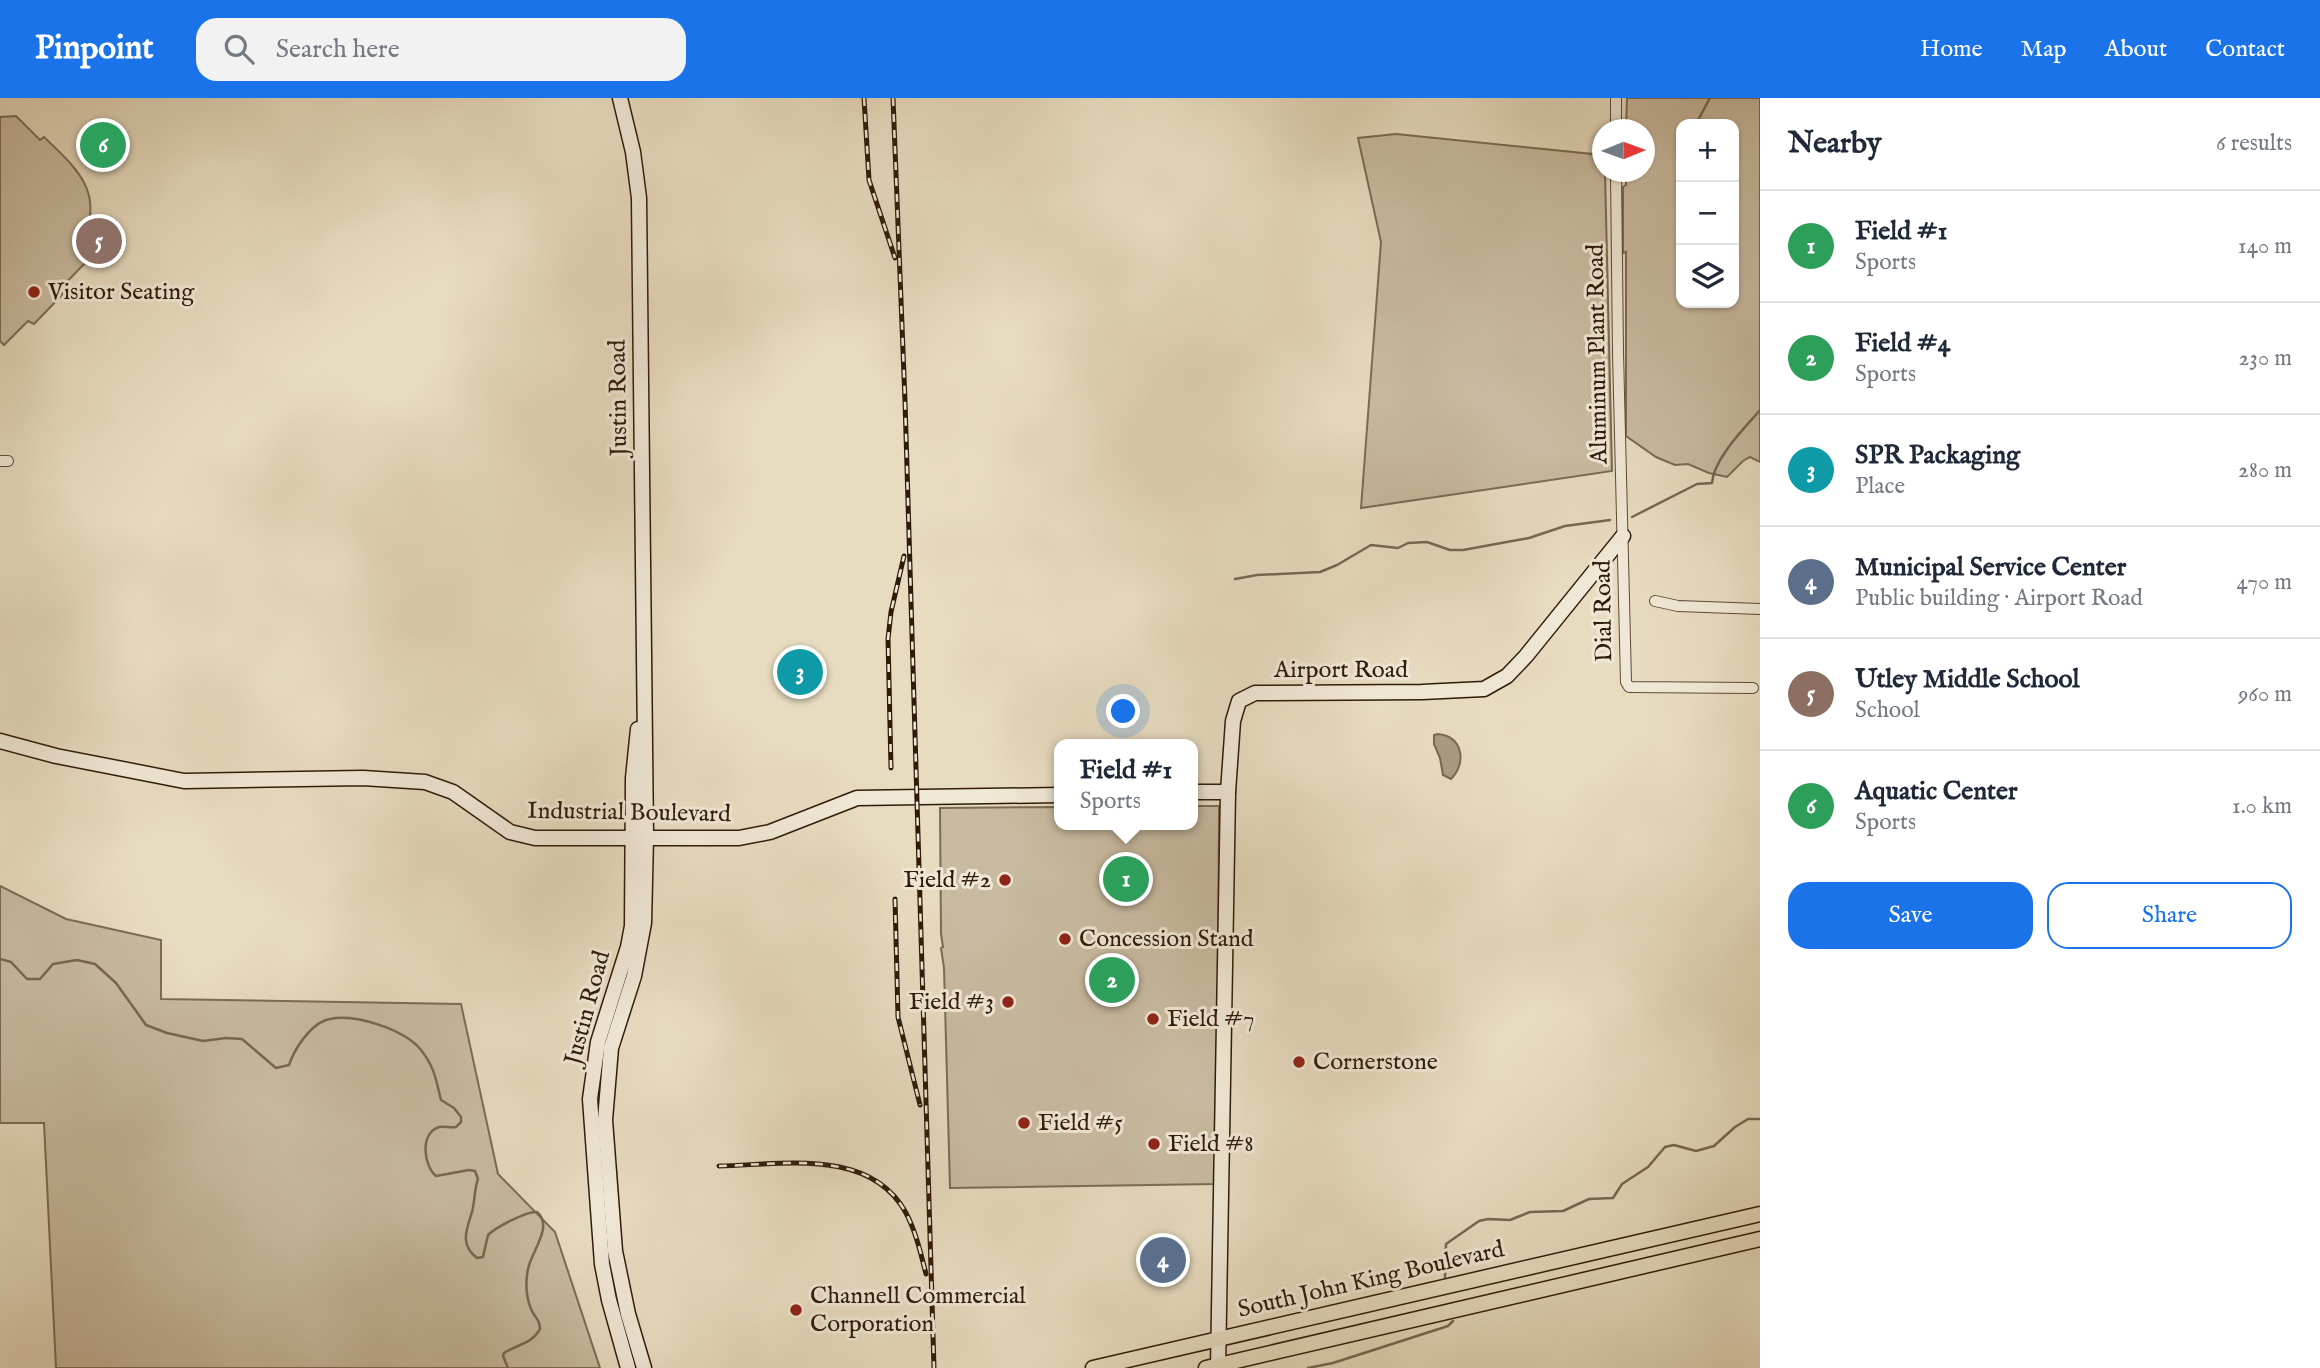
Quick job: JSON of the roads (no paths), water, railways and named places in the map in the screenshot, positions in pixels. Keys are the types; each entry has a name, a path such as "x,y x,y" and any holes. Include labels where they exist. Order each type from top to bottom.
{"main road":[{"name":"South John King Boulevard","path":"1093,1368 1760,1214"},
{"path":"1659,1238 1664,1261"},
{"name":"South John King Boulevard","path":"1214,1367 1760,1239"}],"street":[{"name":"Justin Road","path":"620,98 636,164 639,198 646,700 638,730 633,778 639,837 632,926 627,974 611,1048 605,1120 615,1251 628,1314 644,1368"},
{"path":"1616,98 1616,119"},
{"name":"Aluminum Plant Road","path":"1616,182 1623,536"},
{"name":"Dial Road","path":"1623,536 1628,685 1753,688"},
{"name":"Airport Road","path":"1214,1367 1219,1338 1228,792 1233,721 1240,701 1255,693 1484,689 1507,676 1520,663 1623,536"},
{"path":"1655,601 1678,606 1760,609"},
{"name":"Industrial Boulevard","path":"0,741 55,756 184,781 363,778 413,780 453,792 510,832 535,838 739,838 758,836 857,798 1054,794"},
{"path":"1198,792 1228,792"},
{"name":"Justin Road","path":"627,974 598,1042 590,1099 602,1264 628,1368"}],"waterway":[{"path":"1699,119 1710,98"},
{"path":"1632,517 1697,484 1712,483 1724,454 1760,410"},
{"path":"1235,579 1257,575 1320,572 1371,545 1398,548 1408,543 1427,542 1450,550 1463,550 1529,538 1565,526 1610,520"},
{"path":"0,959 11,962 27,979 40,979 53,964 77,960 95,964 116,983 146,1025 203,1041 242,1039 276,1068 289,1065 303,1039 314,1027 326,1020 363,1020 390,1029 413,1042 429,1063 441,1100 454,1108 461,1117 461,1122 456,1127 439,1127 428,1136 426,1158 436,1176 475,1171 478,1179 466,1236 471,1253 477,1258 483,1257 488,1235 512,1220 537,1212 542,1218 542,1232 530,1262 526,1286 529,1303 540,1329 529,1341 504,1353 508,1368"},
{"path":"1445,1277 1446,1244 1479,1221 1510,1220 1530,1212 1563,1211 1589,1199 1613,1198 1622,1184 1648,1167 1665,1147 1674,1145 1696,1151 1714,1146 1748,1119 1760,1119"},
{"path":"1308,1368 1333,1363 1448,1326 1453,1321"}],"railway":[{"path":"864,98 869,180 895,258"},
{"path":"893,98 905,401 934,1368"},
{"path":"891,768 888,639 891,612 904,556"},
{"path":"895,899 898,1017 920,1105"},
{"path":"719,1166 822,1164 847,1169 870,1178 890,1192 906,1213 926,1274"}],"place":[{"name":"Aquatic Center","path":"103,145"},
{"name":"Utley Middle School","path":"99,241"},
{"name":"Visitor Seating","path":"34,292"},
{"name":"SPR Packaging","path":"800,672"},
{"name":"Field #1","path":"1126,879"},
{"name":"Field #2","path":"1005,880"},
{"name":"Concession Stand","path":"1065,939"},
{"name":"Field #4","path":"1112,980"},
{"name":"Field #3","path":"1008,1002"},
{"name":"Field #7","path":"1153,1019"},
{"name":"Cornerstone","path":"1299,1062"},
{"name":"Field #5","path":"1024,1123"},
{"name":"Field #8","path":"1154,1144"},
{"name":"Municipal Service Center","path":"1163,1260"},
{"name":"Channell Commercial Corporation","path":"796,1310"}]}
